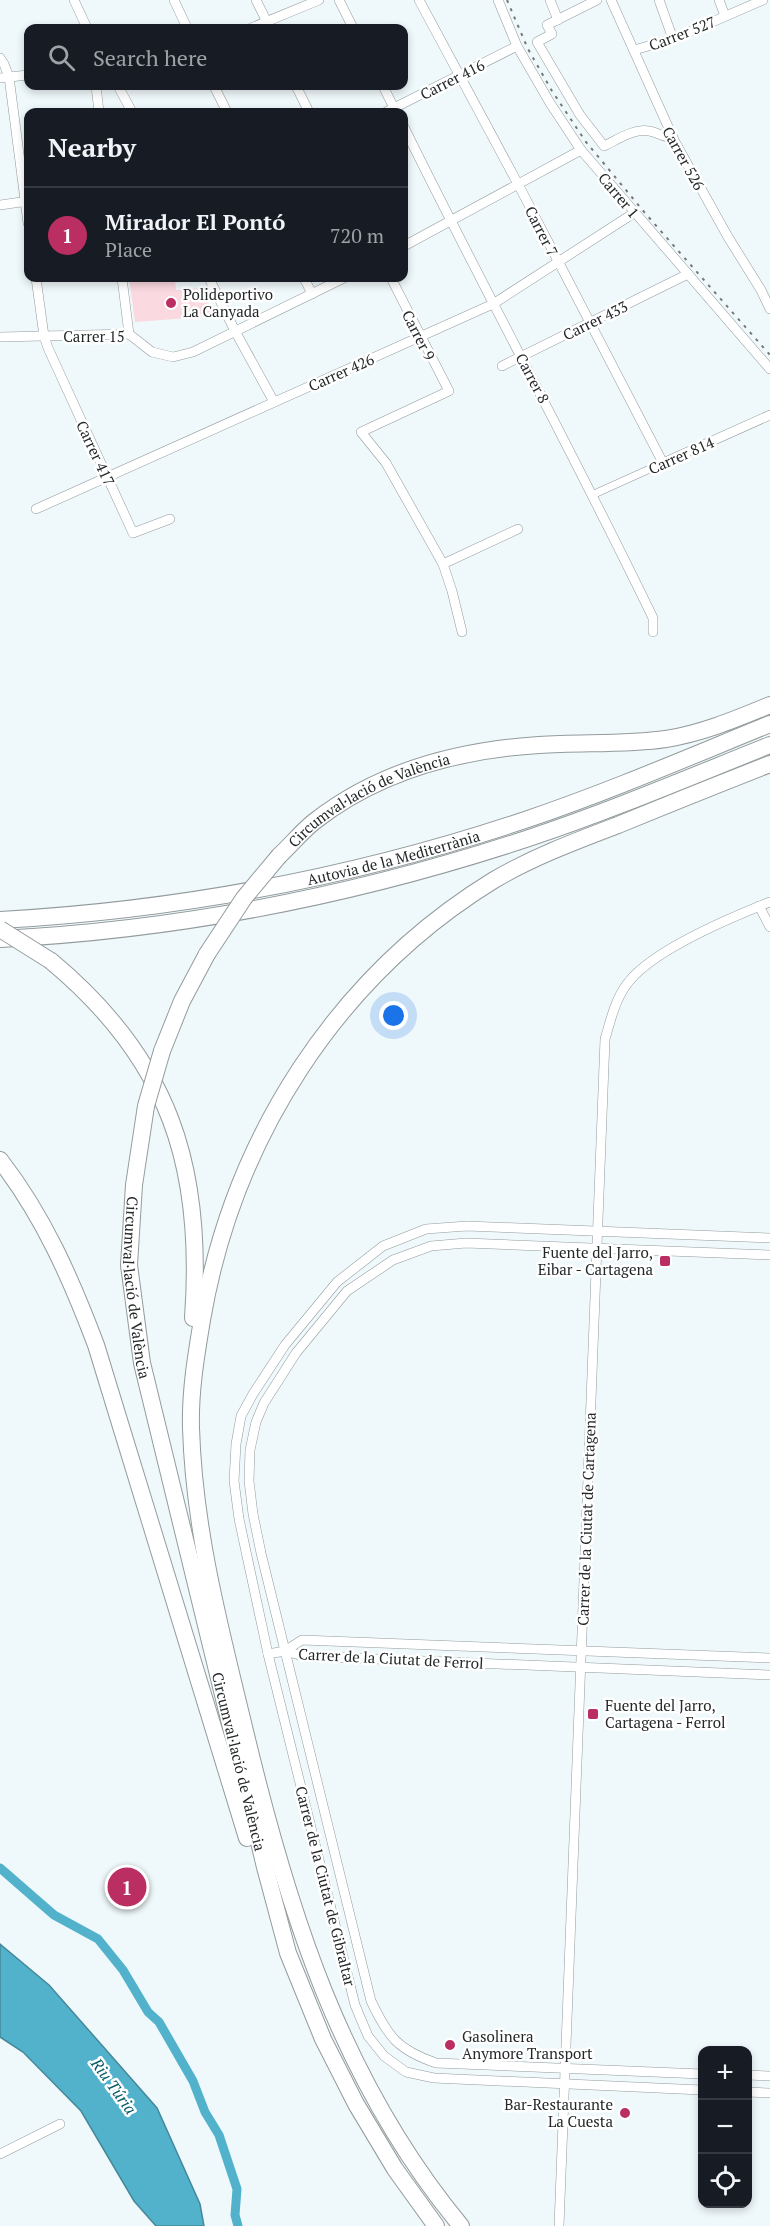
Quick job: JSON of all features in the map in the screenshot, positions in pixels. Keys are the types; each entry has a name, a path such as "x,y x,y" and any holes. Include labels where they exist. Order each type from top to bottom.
{"highway":[{"name":"Circumval·lació de València","path":"436,2226 395,2169 356,2104 323,2039 288,1953 256,1834 142,1363 129,1265 134,1185 146,1106 162,1051 182,1001 207,954 244,898 279,856 314,822 364,789 405,771 455,756 499,748 669,739 708,730 770,705"},
{"name":"Autovia de la Mediterrània","path":"0,920 176,903 240,893 339,872 452,843 524,820 770,724"},
{"name":"Autovia de la Mediterrània","path":"0,939 60,936 182,922 295,903 337,893 452,863 530,838 770,745"},
{"name":"Circumval·lació de València","path":"461,2226 413,2161 374,2097 341,2034 318,1979 276,1854 215,1605 200,1532 194,1487 190,1423 194,1364 209,1279 237,1191 263,1131 315,1045 361,989 418,934 492,882 537,856 770,764"},
{"path":"0,929 38,951 63,971 107,1015 137,1054 160,1095 183,1154 194,1212 196,1270 191,1342 194,1364"},
{"path":"0,1160 38,1214 56,1248 74,1286 96,1346 276,1931 288,1953"}],"street":[{"path":"74,0 85,24"},
{"path":"174,0 185,24"},
{"path":"256,0 268,24"},
{"path":"270,24 319,0"},
{"path":"339,0 351,24"},
{"name":"Carrer 7","path":"419,0 663,463"},
{"name":"Carrer 1","path":"498,0 517,46 581,150 770,369"},
{"path":"550,0 558,20"},
{"path":"597,0 547,25 552,34 537,42 580,115 604,146 637,131 649,130 668,138 672,137"},
{"name":"Carrer 526","path":"611,0 672,137 770,309"},
{"path":"659,0 673,39"},
{"path":"719,0 725,16"},
{"name":"Carrer 527","path":"634,50 673,39 763,0"},
{"name":"Carrer 416","path":"398,108 517,46"},
{"path":"0,58 4,64 4,78 24,186"},
{"path":"4,78 24,76"},
{"path":"96,90 99,108"},
{"path":"120,90 130,108"},
{"path":"216,90 224,108"},
{"path":"298,90 307,108"},
{"path":"384,90 391,108"},
{"name":"Carrer 8","path":"408,135 653,618 653,632"},
{"path":"408,244 581,150"},
{"path":"0,205 24,202"},
{"name":"Carrer 426","path":"36,509 493,304 634,213"},
{"name":"Carrer 433","path":"502,366 688,274"},
{"name":"Carrer 417","path":"37,282 44,336 133,533 170,519"},
{"path":"122,282 129,334"},
{"path":"211,282 274,402"},
{"path":"306,282 312,294"},
{"name":"Carrer 15","path":"0,337 129,334 152,352 173,357 193,352 336,282"},
{"name":"Carrer 9","path":"393,282 449,391 361,432 386,463 443,564"},
{"name":"Carrer 814","path":"592,495 770,415"},
{"path":"462,633 443,564 518,530"},
{"name":"Carrer de la Ciutat de Cartagena","path":"559,2226 605,1039 615,1004 628,982 649,963 698,934 770,902"},
{"path":"759,906 770,927"},
{"name":"Carrer de la Ciutat de Gibraltar","path":"698,2090 434,2078 406,2072 384,2056 368,2036 359,2015 268,1654 239,1519 234,1481 236,1443 242,1416 253,1394 285,1345 337,1282 383,1246 426,1229 467,1226 770,1238"},
{"name":"Carrer de la Ciutat de Gibraltar","path":"565,2068 436,2063 416,2056 394,2040 371,2001 253,1514 249,1481 250,1450 256,1422 264,1402 296,1353 347,1291 393,1260 431,1246 466,1243 770,1255"},
{"name":"Carrer de la Ciutat de Ferrol","path":"285,1651 302,1640 770,1658"},
{"path":"268,1654 285,1651"},
{"name":"Carrer de la Ciutat de Ferrol","path":"285,1651 303,1656 770,1675"},
{"path":"565,2068 698,2073"},
{"path":"752,2075 770,2076"},
{"path":"752,2092 770,2093"},
{"path":"0,2154 60,2124"}],"shaded area":[{"name":"Polideportivo La Canyada","path":"130,282 175,282 176,290 202,288 215,316 135,322"}],"water":[{"name":"Riu Túria","path":"0,1944 49,1985 157,2108 200,2204 204,2226 156,2226 134,2201 81,2111 23,2052 0,2037"}],"waterway":[{"path":"0,1868 54,1915 98,1939 123,1970 148,2012 159,2022 193,2081 205,2112 219,2135 237,2189 235,2215 238,2226"}],"railway":[{"path":"507,0 528,49 552,91 586,142 770,355"}],"place":[{"name":"Polideportivo La Canyada","path":"171,303"},
{"name":"Fuente del Jarro, Eibar - Cartagena","path":"665,1261"},
{"name":"Fuente del Jarro, Cartagena - Ferrol","path":"593,1714"},
{"name":"Mirador El Pontó","path":"127,1887"},
{"name":"Gasolinera Anymore Transport","path":"450,2045"},
{"name":"Bar-Restaurante La Cuesta","path":"625,2113"}]}
